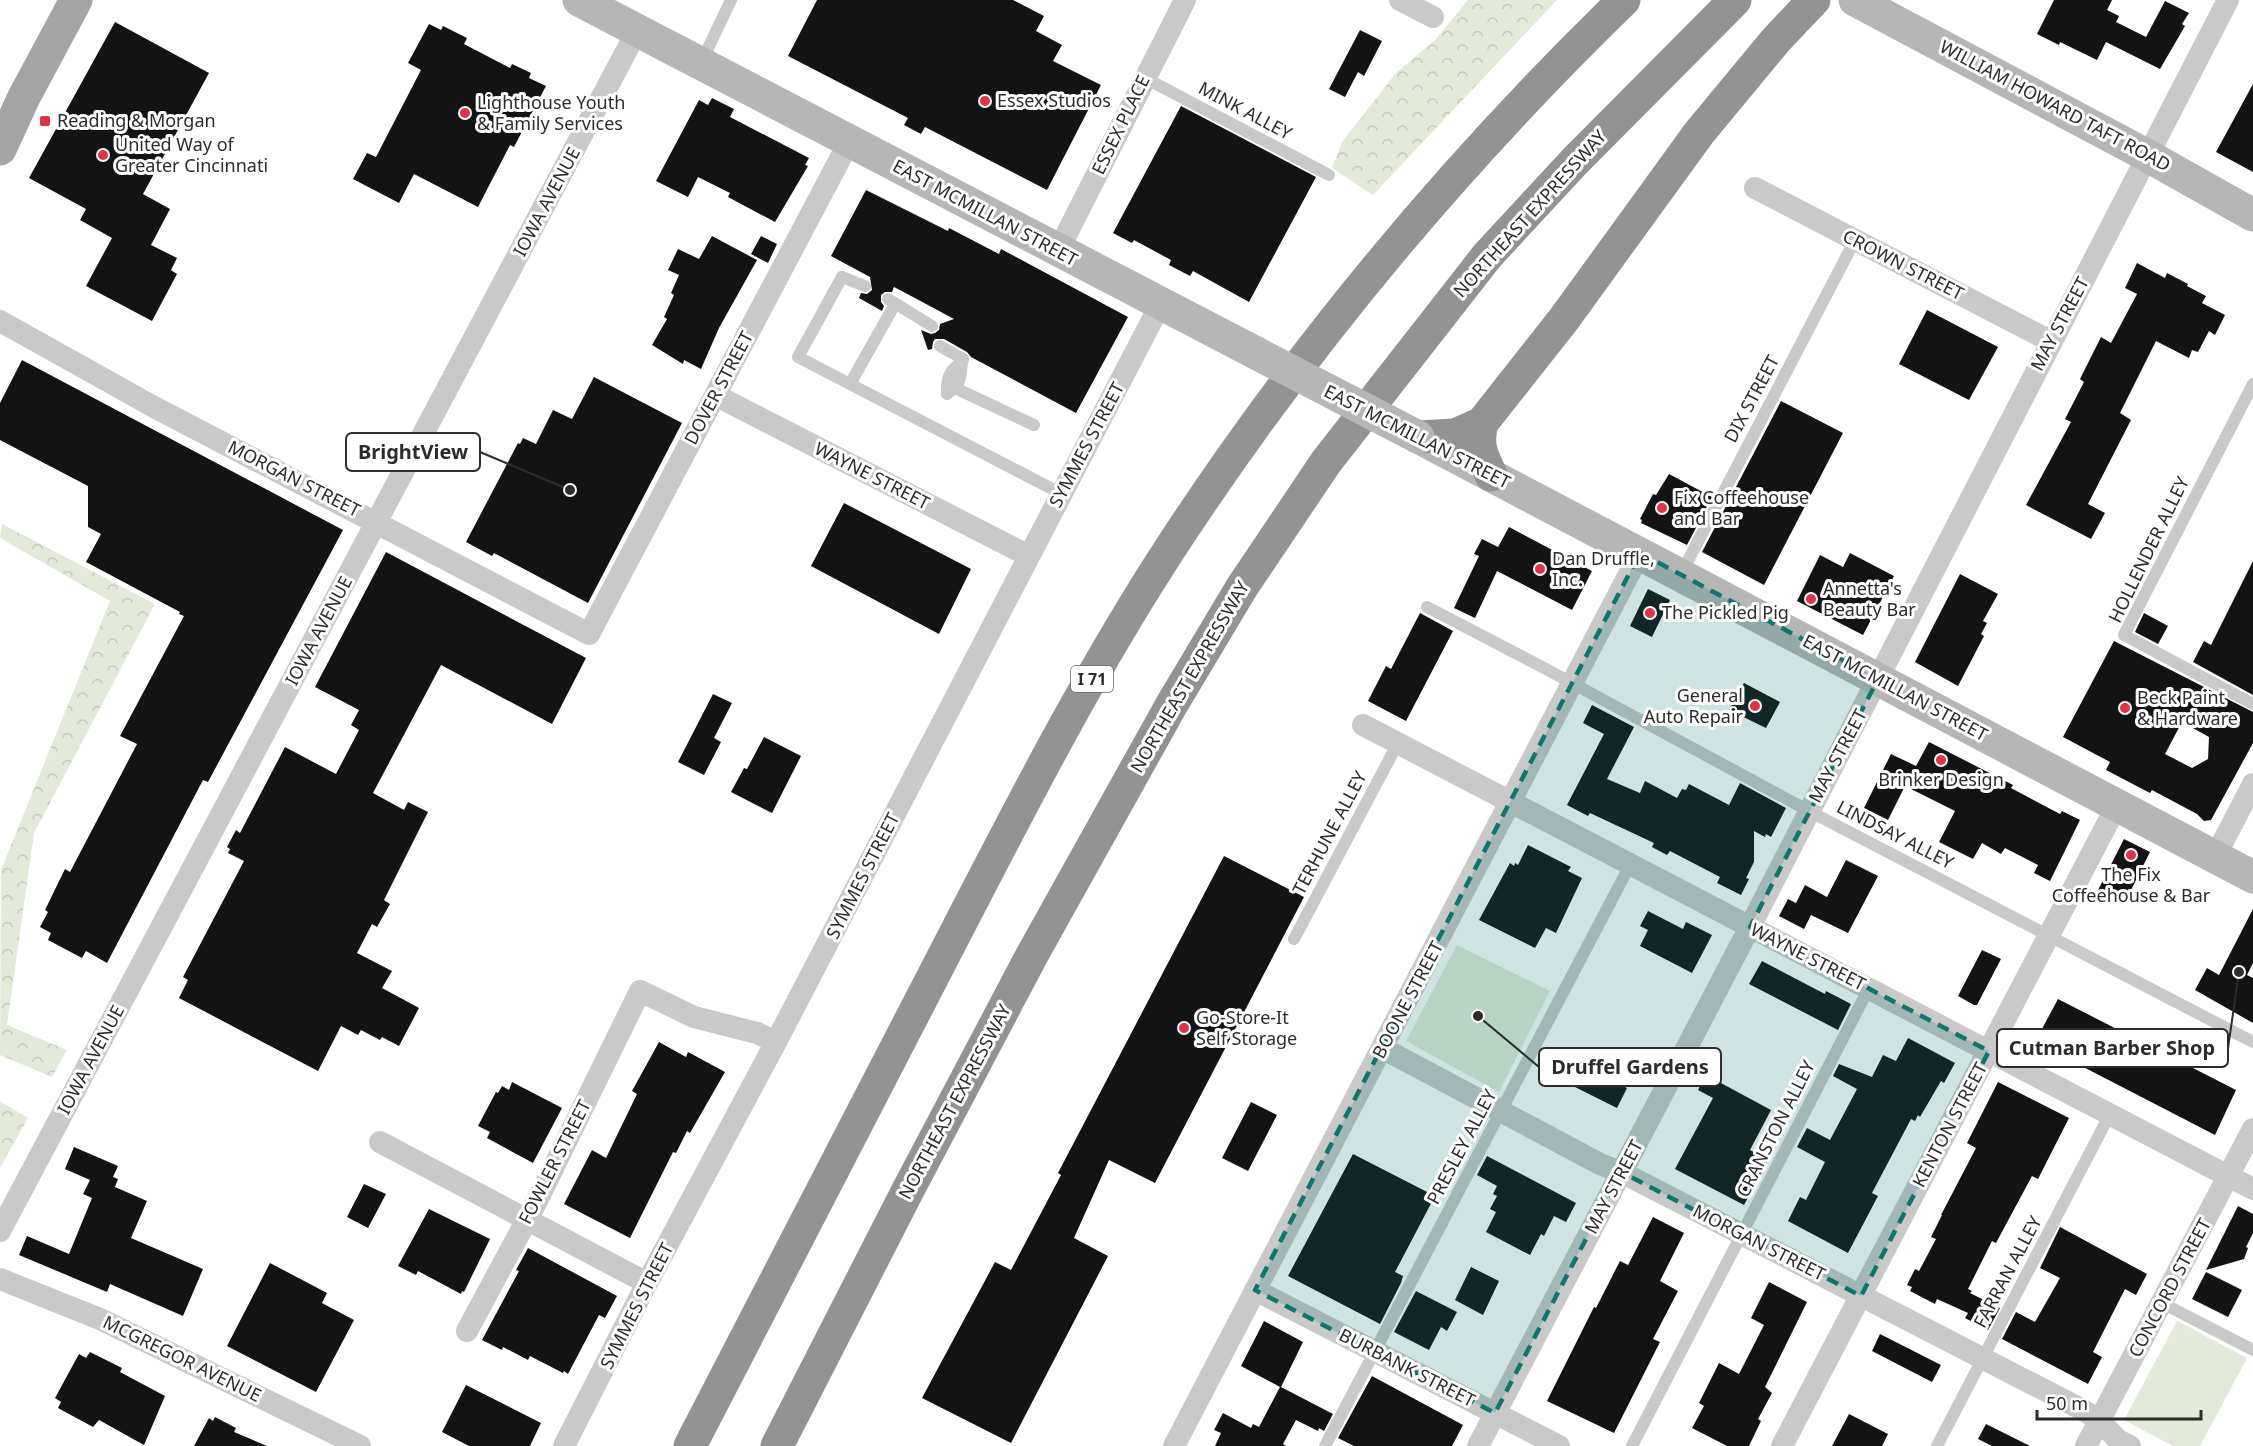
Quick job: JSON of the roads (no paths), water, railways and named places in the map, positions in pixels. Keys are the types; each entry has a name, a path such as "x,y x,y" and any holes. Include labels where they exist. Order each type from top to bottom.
{"highway":[{"name":"I 71","path":"690,1446 1015,819 1108,649 1175,541 1288,380 1393,246 1500,126 1624,0"},
{"name":"NORTHEAST EXPRESSWAY","path":"777,1446 908,1190 1032,956 1172,704 1242,587 1326,462 1487,256 1575,161 1735,0"},
{"path":"1491,475 1480,452 1478,439 1482,423 1564,319 1706,123 1776,40 1814,0"},
{"path":"1418,437 1455,435 1482,423"}],"main road":[{"path":"0,149 24,97 76,0"},
{"name":"EAST MCMILLAN STREET","path":"579,0 1160,305 1681,574 2253,877"},
{"name":"WILLIAM HOWARD TAFT ROAD","path":"1855,0 2148,156 2253,215"}],"street":[{"name":"ESSEX PLACE","path":"1058,251 1185,0"},
{"path":"1400,0 1433,17"},
{"name":"MAY STREET","path":"1478,1446 1750,927 2227,0"},
{"name":"IOWA AVENUE","path":"0,1231 637,31"},
{"name":"DOVER STREET","path":"589,634 849,142"},
{"name":"CROWN STREET","path":"1755,188 2050,341"},
{"name":"SYMMES STREET","path":"564,1446 647,1283 776,1042 1160,305"},
{"name":"MORGAN STREET","path":"0,321 153,407 589,634"},
{"name":"WAYNE STREET","path":"715,395 1029,556"},
{"name":"BOONE STREET","path":"1174,1446 1640,553"},
{"name":"WAYNE STREET","path":"1363,725 2253,1189"},
{"path":"2214,856 2253,784"},
{"name":"KENTON STREET","path":"1782,1446 2117,805"},
{"name":"FOWLER STREET","path":"467,1331 526,1220 640,991 694,1017 758,1033 776,1042"},
{"name":"MORGAN STREET","path":"1382,1048 1600,1164 1621,1172 2099,1420 2118,1440 2130,1446"},
{"name":"CONCORD STREET","path":"2086,1446 2253,1129"},
{"path":"380,1142 647,1283"},
{"name":"MCGREGOR AVENUE","path":"0,1279 100,1319 360,1446"},
{"name":"BURBANK STREET","path":"1255,1290 1559,1446"}],"lane":[{"path":"701,64 731,0"},
{"name":"MINK ALLEY","path":"1144,78 1329,175"},
{"name":"DIX STREET","path":"1681,574 1855,240"},
{"path":"865,286 842,277 798,357 1062,494"},
{"path":"850,384 892,301 932,326"},
{"path":"940,346 963,360 954,368 946,382 947,394 955,387 1034,425"},
{"name":"HOLLENDER ALLEY","path":"2253,384 2124,635 2253,704"},
{"name":"LINDSAY ALLEY","path":"1426,607 1809,811 2253,1042"},
{"name":"TERHUNE ALLEY","path":"1294,939 1398,743"},
{"name":"PRESLEY ALLEY","path":"1325,1446 1630,865"},
{"name":"CRANSTON ALLEY","path":"1632,1446 1869,988"},
{"name":"FARRAN ALLEY","path":"1937,1446 2110,1114"},
{"path":"2162,1304 2253,1350"}],"place":[{"name":"Essex Studios","path":"985,101"},
{"name":"Lighthouse Youth & Family Services","path":"465,113"},
{"name":"Reading & Morgan","path":"45,121"},
{"name":"United Way of Greater Cincinnati","path":"103,155"},
{"name":"BrightView","path":"570,490"},
{"name":"Fix Coffeehouse and Bar","path":"1662,508"},
{"name":"Dan Druffle, Inc.","path":"1540,569"},
{"name":"Annetta's Beauty Bar","path":"1811,599"},
{"name":"The Pickled Pig","path":"1650,613"},
{"name":"General Auto Repair","path":"1755,706"},
{"name":"Beck Paint & Hardware","path":"2125,708"},
{"name":"Brinker Design","path":"1941,760"},
{"name":"The Fix Coffeehouse & Bar","path":"2131,855"},
{"name":"Cutman Barber Shop","path":"2239,972"},
{"name":"Druffel Gardens","path":"1478,1016"},
{"name":"Go-Store-It Self Storage","path":"1184,1028"}]}
